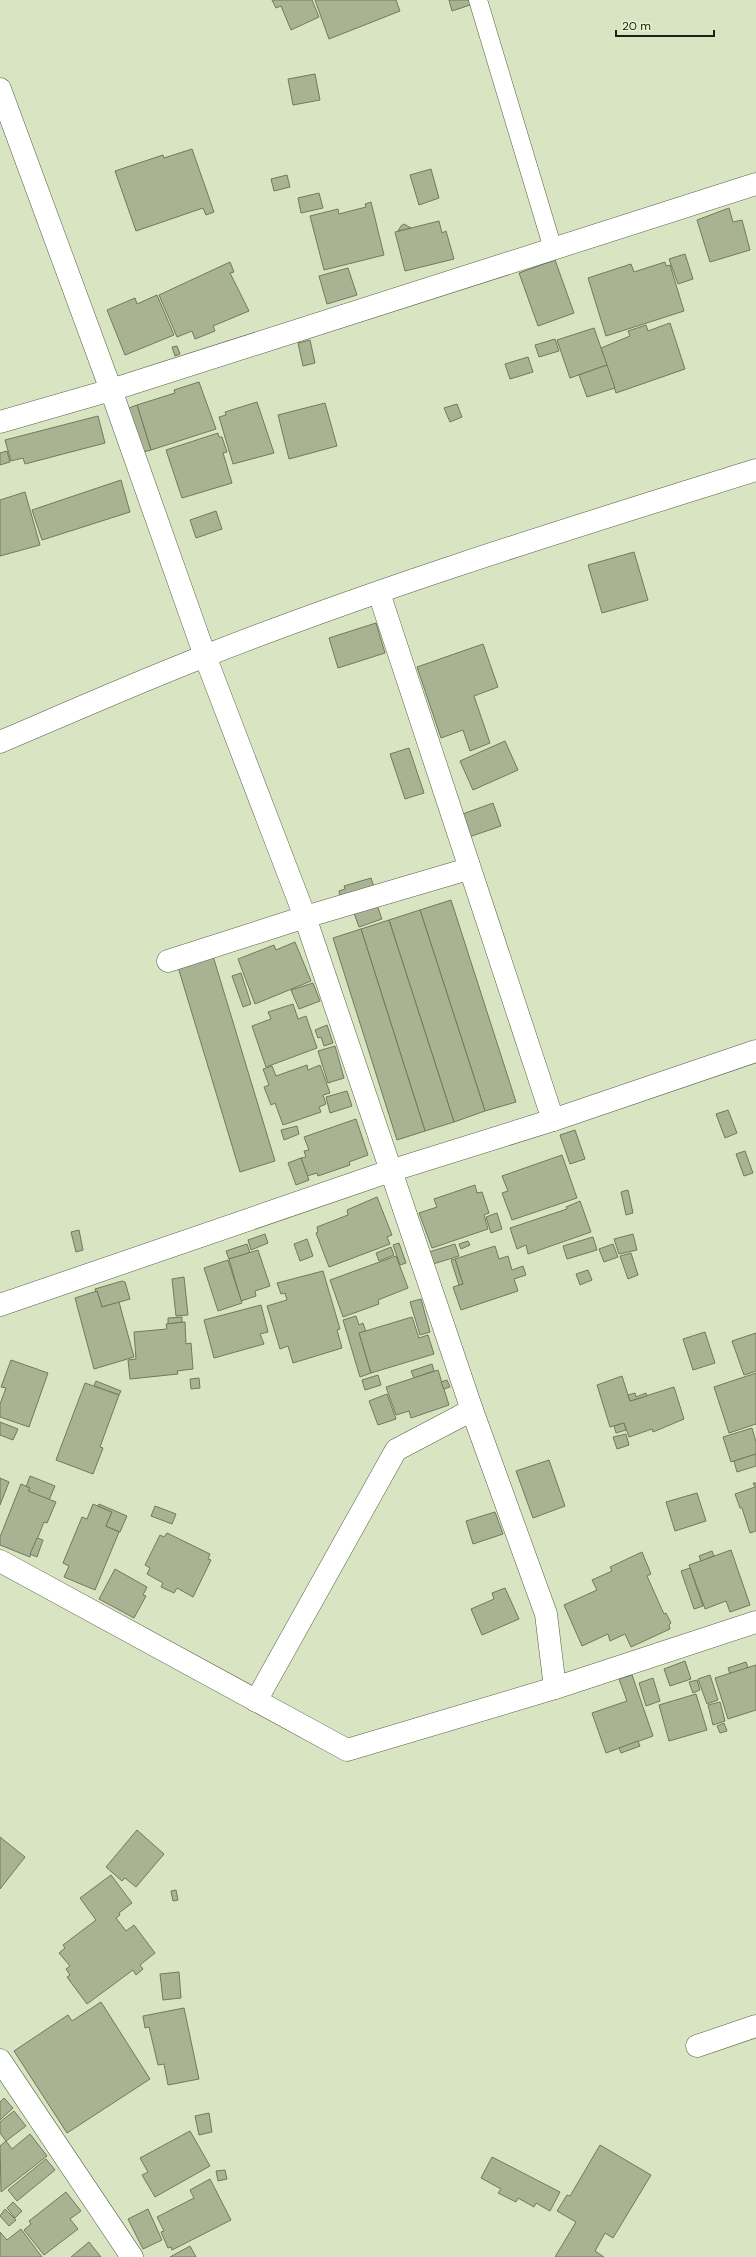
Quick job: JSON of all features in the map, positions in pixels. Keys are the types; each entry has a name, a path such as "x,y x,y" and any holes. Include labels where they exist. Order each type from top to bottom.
{"street":[{"path":"0,89 111,390 205,656 305,917 472,1410 546,1614 555,1688"},
{"path":"0,422 111,390 756,184"},
{"path":"0,742 205,656 379,593 549,535 756,470"},
{"path":"379,593 468,869 553,1120"},
{"path":"168,961 305,917 468,869"},
{"path":"0,1305 390,1171 553,1120 756,1052"},
{"path":"256,1701 396,1450 472,1410"},
{"path":"0,1561 347,1750 555,1688 756,1622"},
{"path":"698,2046 756,2026"},
{"path":"0,2060 132,2257"}],"lane":[{"path":"478,0 553,249"}],"building":[{"path":"272,0 312,0 319,17 291,30 281,6 276,8"},
{"path":"315,0 396,0 400,11 329,39"},
{"path":"449,0 469,0 470,5 452,11"},
{"path":"315,74 320,100 293,105 288,79"},
{"path":"192,149 214,212 206,215 203,208 136,231 115,171 163,155 164,158"},
{"path":"431,169 439,198 419,205 410,175"},
{"path":"287,175 290,187 274,191 271,179"},
{"path":"319,193 323,208 301,213 298,198"},
{"path":"371,202 384,255 324,270 310,216 338,209 339,214 366,207 365,204"},
{"path":"729,208 733,222 742,220 750,250 710,262 697,220"},
{"path":"439,221 442,233 446,231 454,259 405,271 395,232"},
{"path":"404,224 411,228 398,231 401,226"},
{"path":"685,254 693,279 678,284 669,259"},
{"path":"555,260 574,313 538,326 519,273"},
{"path":"230,262 234,272 230,273 249,311 213,326 215,331 195,339 192,331 177,337 159,295"},
{"path":"665,262 666,266 670,265 684,311 606,336 588,278 631,264 634,272"},
{"path":"348,268 357,295 327,304 319,276"},
{"path":"157,295 174,335 125,355 107,310 135,298 137,304"},
{"path":"670,323 685,369 616,393 601,348 630,336 628,331 646,325 648,331"},
{"path":"594,328 607,365 570,378 557,340"},
{"path":"555,339 559,351 539,357 535,345"},
{"path":"310,340 315,363 303,366 298,343"},
{"path":"177,346 180,354 175,356 172,347"},
{"path":"528,357 533,372 510,379 505,364"},
{"path":"607,365 615,388 587,397 579,375"},
{"path":"199,382 216,429 151,450 137,405 175,393 174,390"},
{"path":"257,402 274,453 233,464 219,417 226,415 225,412"},
{"path":"325,403 337,446 289,459 278,415"},
{"path":"457,404 462,417 450,422 444,408"},
{"path":"137,405 151,450 140,453 126,409"},
{"path":"98,416 105,443 25,464 23,458 11,461 5,440"},
{"path":"218,433 219,437 222,437 227,452 223,453 232,483 182,498 166,450"},
{"path":"7,451 10,462 0,465 0,453"},
{"path":"121,480 130,512 42,540 32,510"},
{"path":"25,492 40,545 0,556 0,500"},
{"path":"216,511 222,529 196,538 190,520"},
{"path":"634,552 648,600 602,613 588,565"},
{"path":"376,623 385,653 338,668 329,638"},
{"path":"483,644 498,687 474,696 490,743 470,751 463,730 441,738 417,667"},
{"path":"505,741 518,770 473,790 460,761"},
{"path":"409,748 424,793 405,799 390,754"},
{"path":"493,803 501,826 469,837 460,815"},
{"path":"371,878 374,887 340,897 339,891 345,889 344,886"},
{"path":"451,900 516,1102 485,1111 420,910"},
{"path":"377,905 382,919 359,927 354,913"},
{"path":"420,910 485,1111 454,1122 389,920"},
{"path":"389,920 454,1122 425,1131 361,929"},
{"path":"361,929 425,1131 397,1140 333,938"},
{"path":"295,942 311,981 255,1004 238,959 274,945 276,950"},
{"path":"213,956 275,1161 240,1172 178,967"},
{"path":"241,973 251,1004 243,1007 232,976"},
{"path":"313,983 320,1001 299,1009 291,990"},
{"path":"293,1004 298,1019 306,1016 317,1048 266,1067 252,1026 271,1019 268,1012"},
{"path":"327,1025 333,1043 324,1046 321,1037 318,1038 315,1030"},
{"path":"335,1046 344,1078 328,1083 318,1051"},
{"path":"307,1065 308,1070 320,1065 330,1093 323,1095 326,1104 319,1107 321,1112 283,1125 275,1103 271,1105 264,1087 269,1085 263,1069 272,1066 276,1076"},
{"path":"347,1091 352,1106 330,1113 326,1097"},
{"path":"728,1110 737,1133 725,1138 716,1114"},
{"path":"356,1119 368,1155 349,1162 350,1165 318,1176 317,1173 307,1176 301,1158 306,1157 304,1151 309,1150 304,1137"},
{"path":"297,1126 299,1134 284,1140 281,1130"},
{"path":"575,1130 585,1159 570,1164 560,1135"},
{"path":"745,1151 753,1173 744,1176 736,1154"},
{"path":"562,1155 577,1198 512,1220 502,1193 508,1191 502,1176"},
{"path":"301,1158 309,1180 296,1185 288,1163"},
{"path":"475,1185 477,1193 482,1192 489,1213 484,1215 488,1229 432,1248 419,1213 437,1207 434,1199"},
{"path":"628,1190 633,1213 626,1215 621,1192"},
{"path":"377,1197 392,1235 387,1237 390,1244 329,1267 316,1233 318,1232 317,1227 348,1215 347,1210"},
{"path":"580,1201 591,1232 528,1254 526,1245 517,1249 510,1228 567,1209 566,1207"},
{"path":"497,1213 502,1229 491,1233 486,1217"},
{"path":"79,1230 83,1250 76,1252 71,1232"},
{"path":"265,1234 268,1243 251,1250 248,1240"},
{"path":"633,1234 637,1250 619,1254 614,1239"},
{"path":"593,1237 597,1250 567,1259 563,1246"},
{"path":"307,1239 313,1256 300,1261 294,1244"},
{"path":"468,1241 470,1245 461,1249 459,1244"},
{"path":"399,1243 406,1263 400,1265 393,1245"},
{"path":"247,1244 250,1253 229,1259 226,1251"},
{"path":"455,1244 459,1256 433,1264 429,1252"},
{"path":"613,1244 618,1257 604,1262 599,1249"},
{"path":"495,1246 499,1259 508,1256 512,1270 523,1266 526,1275 514,1279 518,1291 461,1310 453,1287 463,1284 455,1259"},
{"path":"391,1247 394,1255 379,1261 376,1253"},
{"path":"258,1250 270,1286 255,1291 256,1296 241,1301 229,1259"},
{"path":"631,1253 638,1275 628,1279 620,1256"},
{"path":"396,1256 408,1288 378,1300 379,1304 343,1317 330,1280"},
{"path":"455,1259 463,1284 459,1285 451,1260"},
{"path":"228,1260 242,1303 218,1311 204,1268"},
{"path":"588,1270 592,1280 580,1285 576,1274"},
{"path":"323,1271 340,1329 337,1330 342,1348 293,1363 288,1346 280,1349 267,1306 287,1300 285,1293 281,1294 277,1283"},
{"path":"184,1277 188,1315 176,1316 172,1279"},
{"path":"122,1281 125,1282 130,1299 102,1307 95,1289"},
{"path":"97,1291 102,1307 119,1302 134,1357 94,1369 75,1298"},
{"path":"421,1299 430,1332 420,1335 410,1302"},
{"path":"261,1305 268,1332 260,1334 264,1344 214,1358 204,1320"},
{"path":"356,1316 359,1325 363,1323 366,1332 359,1333 371,1373 360,1377 343,1320"},
{"path":"182,1317 182,1322 168,1324 168,1318"},
{"path":"412,1317 419,1338 428,1335 434,1354 371,1373 359,1333"},
{"path":"185,1322 186,1344 191,1343 193,1369 177,1371 178,1374 130,1379 128,1360 136,1359 134,1332 167,1329 166,1324"},
{"path":"705,1332 715,1363 693,1370 683,1339"},
{"path":"756,1333 756,1371 744,1375 732,1341"},
{"path":"11,1360 48,1373 29,1427 0,1417 0,1404 6,1388 1,1387"},
{"path":"432,1364 434,1371 414,1378 411,1371"},
{"path":"438,1370 449,1405 411,1418 409,1411 396,1415 386,1387"},
{"path":"756,1373 756,1424 729,1433 714,1387"},
{"path":"378,1375 381,1385 365,1390 362,1380"},
{"path":"622,1376 630,1401 674,1387 684,1419 653,1432 652,1429 629,1437 624,1423 610,1427 597,1385"},
{"path":"199,1378 200,1388 191,1389 190,1379"},
{"path":"447,1380 450,1387 444,1389 441,1382"},
{"path":"96,1381 121,1391 119,1395 94,1386"},
{"path":"85,1383 119,1395 100,1447 103,1448 93,1474 56,1460"},
{"path":"635,1393 636,1397 646,1393 647,1396 630,1401 628,1395"},
{"path":"387,1394 396,1419 378,1425 369,1401"},
{"path":"0,1422 18,1429 13,1440 0,1435"},
{"path":"624,1423 626,1430 616,1433 614,1426"},
{"path":"752,1428 756,1442 756,1454 731,1462 723,1437"},
{"path":"626,1434 629,1445 617,1449 613,1437"},
{"path":"756,1454 756,1466 737,1472 734,1461"},
{"path":"549,1460 565,1506 533,1518 516,1471"},
{"path":"30,1476 55,1486 49,1500 28,1491 30,1488 26,1487"},
{"path":"0,1478 9,1482 0,1505"},
{"path":"753,1483 756,1483 756,1531 750,1533 742,1508 740,1508 735,1494 755,1487"},
{"path":"21,1484 30,1488 28,1491 56,1502 47,1523 44,1522 30,1557 0,1545 0,1537"},
{"path":"697,1493 706,1521 675,1531 666,1502"},
{"path":"93,1504 112,1512 106,1526 119,1532 95,1590 64,1577 69,1566 63,1563 82,1517 87,1519"},
{"path":"99,1504 127,1516 120,1532 106,1526 112,1512 98,1506"},
{"path":"155,1506 176,1514 172,1524 151,1516"},
{"path":"495,1512 503,1534 473,1544 466,1521"},
{"path":"167,1533 210,1554 208,1559 211,1560 193,1597 177,1588 174,1593 161,1587 163,1583 147,1574 150,1568 145,1565 160,1535 164,1537"},
{"path":"37,1538 43,1540 37,1557 30,1554"},
{"path":"731,1550 750,1605 730,1612 726,1601 705,1609 689,1565"},
{"path":"712,1551 714,1556 701,1561 699,1556"},
{"path":"642,1552 651,1574 647,1576 664,1614 666,1613 671,1623 669,1625 670,1629 631,1647 625,1634 610,1641 608,1634 582,1646 564,1605 597,1590 592,1580 612,1571 610,1567"},
{"path":"690,1568 703,1606 694,1609 681,1571"},
{"path":"115,1569 147,1587 143,1595 146,1596 134,1618 99,1599"},
{"path":"505,1588 519,1619 482,1635 471,1609 494,1599 492,1593"},
{"path":"685,1661 691,1679 670,1686 664,1669"},
{"path":"746,1662 748,1668 730,1674 728,1668"},
{"path":"756,1665 756,1710 728,1719 715,1678"},
{"path":"632,1675 653,1736 606,1753 592,1713 627,1701 619,1679"},
{"path":"710,1675 718,1700 707,1704 698,1679"},
{"path":"653,1678 660,1701 646,1706 639,1683"},
{"path":"697,1680 700,1690 693,1693 689,1682"},
{"path":"696,1694 707,1730 669,1741 659,1705"},
{"path":"720,1702 725,1721 713,1725 708,1705"},
{"path":"724,1723 727,1731 720,1733 717,1726"},
{"path":"638,1741 640,1746 621,1753 619,1748"},
{"path":"137,1830 164,1854 136,1887 125,1878 122,1881 106,1867"},
{"path":"0,1837 25,1857 0,1889"},
{"path":"111,1875 132,1903 119,1913 120,1915 116,1918 126,1931 134,1925 155,1953 140,1965 143,1969 136,1975 133,1970 87,2004 67,1977 70,1975 66,1969 70,1966 59,1953 65,1948 63,1945 96,1920 80,1898"},
{"path":"176,1890 178,1900 173,1901 171,1891"},
{"path":"179,1972 181,1998 163,2000 160,1974"},
{"path":"101,2002 150,2079 67,2133 14,2051 68,2015 72,2021"},
{"path":"184,2008 199,2079 168,2085 164,2064 158,2065 149,2027 145,2028 143,2016"},
{"path":"4,2098 13,2108 0,2120 0,2102"},
{"path":"14,2111 26,2126 6,2141 0,2133 0,2122"},
{"path":"209,2113 212,2132 199,2135 195,2116"},
{"path":"190,2131 210,2166 155,2197 142,2175 148,2172 140,2158"},
{"path":"30,2134 47,2156 1,2192 0,2146 6,2141 12,2149"},
{"path":"600,2145 651,2175 613,2238 605,2233 595,2251 604,2257 555,2257 576,2222 557,2211 567,2195 570,2196"},
{"path":"492,2157 560,2192 550,2211 536,2203 534,2207 518,2198 516,2202 498,2193 501,2189 481,2178"},
{"path":"46,2159 55,2170 17,2201 8,2190"},
{"path":"225,2170 227,2179 218,2181 216,2171"},
{"path":"210,2179 231,2220 172,2250 171,2247 168,2248 161,2232 164,2231 157,2217 194,2198 190,2190"},
{"path":"66,2192 81,2211 70,2219 78,2229 44,2255 24,2230 31,2224 29,2221"},
{"path":"13,2202 22,2211 15,2218 7,2208"},
{"path":"5,2209 16,2220 9,2226 0,2216"},
{"path":"148,2209 162,2240 143,2249 128,2219"},
{"path":"21,2229 42,2257 0,2257 0,2232 7,2240"},
{"path":"89,2242 101,2257 71,2257"},
{"path":"190,2246 196,2257 170,2257"}]}
